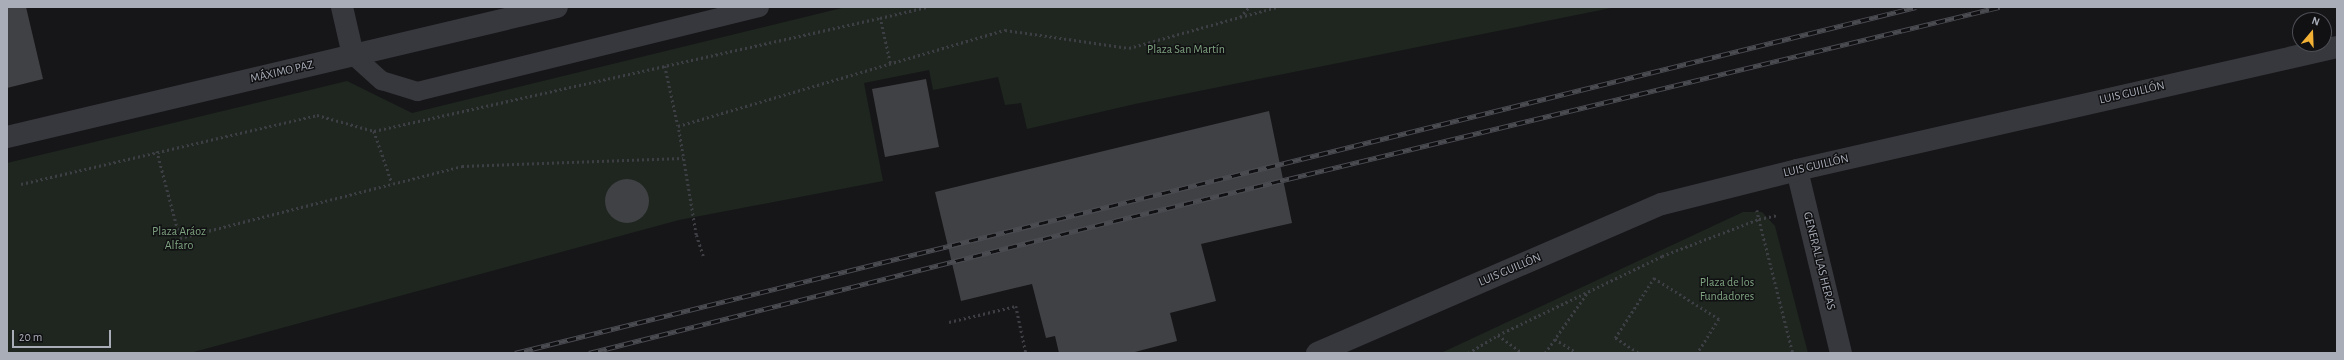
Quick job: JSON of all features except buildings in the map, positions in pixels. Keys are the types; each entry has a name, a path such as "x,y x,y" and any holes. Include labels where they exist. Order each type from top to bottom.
{"street":[{"path":"342,7 353,55"},
{"name":"MÁXIMO PAZ","path":"7,137 557,7"},
{"name":"LUIS GUILLÓN","path":"1317,353 1662,204 1797,170 2337,47"},
{"name":"GENERAL LAS HERAS","path":"1797,170 1841,353"}],"lane":[{"path":"353,55 381,80 417,91 759,7"}],"path":[{"path":"21,184 157,151 317,115 374,131 927,7"},
{"path":"1240,17 1249,7"},
{"path":"678,126 1005,30 1129,48 1278,7"},
{"path":"880,18 890,63"},
{"path":"665,66 678,126 696,235 703,256"},
{"path":"374,131 392,183"},
{"path":"157,151 180,238 462,166 683,158"},
{"path":"1468,353 1498,335 1662,256 1759,219 1793,353"},
{"path":"1638,353 1615,338 1654,278 1719,319 1698,353"},
{"path":"1544,353 1587,292"},
{"path":"949,322 1016,306 1026,353"},
{"path":"1498,335 1523,353"},
{"path":"1555,339 1577,353"}],"green space":[{"name":"Plaza Aráoz Alfaro","path":"846,7 1616,7 1135,104 1027,129 1021,103 1005,105 998,77 933,90 929,70 864,83 883,181 679,220 190,353 7,353 7,163 347,81 412,113"},
{"name":"Plaza de los Fundadores","path":"1743,212 1762,212 1775,226 1808,353 1441,353"}],"railway":[{"path":"515,353 1916,7"},
{"path":"589,353 1114,221 1999,7"}],"park label":[{"name":"Plaza San Martín","path":"1186,50"}]}
